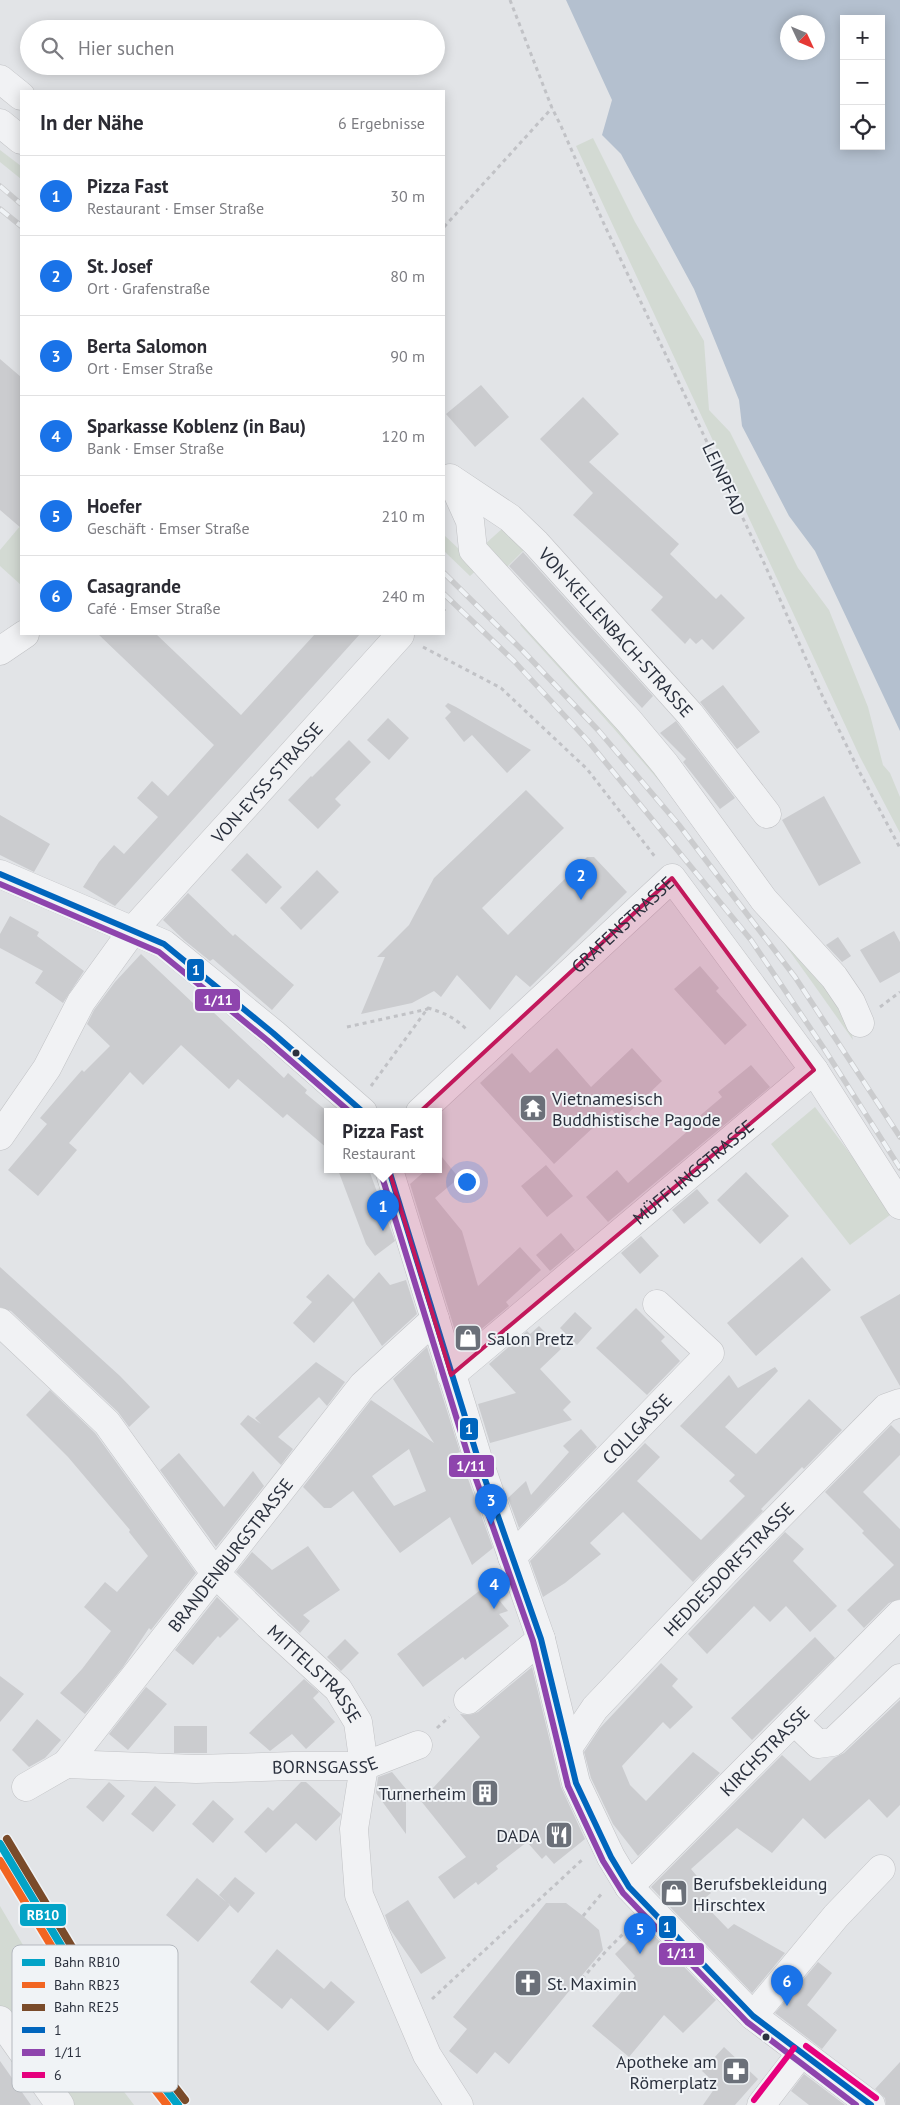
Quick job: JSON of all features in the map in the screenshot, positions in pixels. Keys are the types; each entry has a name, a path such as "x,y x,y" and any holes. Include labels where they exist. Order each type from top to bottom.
{"street":[{"path":"0,79 20,95"},
{"path":"0,123 20,139"},
{"path":"447,476 470,521 473,550 629,721 665,764 764,900 834,978 851,1002 860,1023"},
{"name":"VON-KELLENBACH-STRASSE","path":"447,476 510,518 536,543 690,714 767,814"},
{"path":"0,651 24,635"},
{"name":"VON-EYSS-STRASSE","path":"0,1136 47,1068 81,1002 133,930 400,635"},
{"path":"0,874 164,944 274,1033 365,1102"},
{"name":"GRAFENSTRASSE","path":"424,1108 672,878 814,1070"},
{"path":"814,1070 900,1205"},
{"name":"MÜFFLINGSTRASSE","path":"451,1375 814,1070"},
{"path":"390,1173 482,1472 541,1639 576,1784 603,1841 629,1887 753,2016 872,2105"},
{"name":"COLLGASSE","path":"512,1557 710,1353 657,1304"},
{"name":"BRANDENBURGSTRASSE","path":"26,1787 66,1764 363,1385 435,1319"},
{"name":"MITTELSTRASSE","path":"0,1322 107,1423 215,1573 338,1689 358,1722 364,1766 354,1829 359,1895 427,2055 459,2105"},
{"name":"HEDDESDORFSTRASSE","path":"568,1748 595,1708 726,1570 886,1408 900,1403"},
{"name":"KIRCHSTRASSE","path":"629,1887 900,1614"},
{"path":"468,1700 541,1639"},
{"path":"794,1721 818,1744 833,1742 900,1678"},
{"name":"BORNSGASSE","path":"66,1764 196,1769 364,1766 418,1745"},
{"path":"753,2016 836,1916 881,1869"},
{"path":"0,2020 12,2037"},
{"path":"761,2105 801,2053"},
{"path":"51,2092 60,2105"}],"path":[{"name":"LEINPFAD","path":"510,0 552,108 764,565 820,691 900,848"},
{"path":"445,226 552,108"},
{"path":"400,635 501,688 587,770 672,878"},
{"path":"365,1102 428,1008"},
{"path":"347,1027 428,1008 447,1014 460,1022 486,1050"},
{"path":"418,1745 468,1700"},
{"path":"451,1981 603,1841"},
{"path":"583,1916 594,1903"},
{"path":"582,1979 606,1950 632,1924"}],"highlighted area":[{"path":"672,878 814,1070 451,1375 382,1147"}],"shaded area":[{"path":"593,138 635,222 704,341 709,410 730,432 798,568 829,610 868,707 883,765 890,773 900,797 900,833 860,757 576,146"},
{"path":"0,150 20,165 20,178 0,162"},
{"path":"20,526 20,584 0,566 0,550"},
{"path":"503,528 527,547 503,571 484,545"},
{"path":"445,536 479,568 470,576 445,552"},
{"path":"530,615 845,1005 853,1040 773,928 671,795 520,625"},
{"path":"815,1107 894,1212 850,1245 771,1144"},
{"path":"0,1906 23,1945 12,1945 12,2025 0,2006"},
{"path":"59,2092 124,2092 134,2105 69,2105"}],"water":[{"path":"566,0 900,0 900,731 815,551 789,516 742,426 739,400 694,289 621,154 602,135 612,100"}],"building":[{"path":"0,359 20,376 20,527 0,510"},
{"path":"481,385 509,417 475,447 446,414"},
{"path":"583,397 619,434 589,462 679,544 670,554 716,599 721,594 745,618 713,650 702,639 696,644 690,638 685,644 651,610 663,597 573,515 593,493 540,439"},
{"path":"523,552 653,696 642,708 509,566"},
{"path":"99,635 157,635 241,715 314,635 359,635 115,906 83,887 99,862 114,845 124,854 158,817 137,798 152,781 168,796 214,745"},
{"path":"723,685 760,732 737,749 700,702"},
{"path":"448,703 531,750 507,773 472,735 464,742 445,718 451,712 445,706"},
{"path":"388,718 409,738 389,760 367,740"},
{"path":"676,721 735,798 720,809 683,762 686,759 660,733"},
{"path":"349,740 371,762 335,799 341,805 318,829 288,800"},
{"path":"526,790 564,828 482,908 508,935 587,857 594,857 627,892 530,987 516,975 490,1010 457,975 441,997 434,991 412,1003 361,1014 385,957 377,957 409,925 434,878"},
{"path":"824,796 861,863 819,886 782,820"},
{"path":"0,815 50,844 34,872 0,855"},
{"path":"247,853 282,887 266,904 231,870"},
{"path":"317,870 339,892 301,930 280,908"},
{"path":"188,893 233,936 235,934 294,985 272,1010 213,959 210,961 184,940 163,920"},
{"path":"10,916 39,932 37,936 84,971 63,1003 35,983 43,971 0,948 0,934"},
{"path":"894,931 900,942 900,972 880,983 860,950"},
{"path":"838,937 851,956 842,962 826,945"},
{"path":"141,954 193,1003 198,998 284,1078 288,1073 307,1090 305,1093 324,1109 324,1146 287,1114 283,1118 238,1079 229,1089 181,1045 143,1085 130,1072 69,1143 77,1150 38,1196 8,1170 47,1124 40,1118 82,1070 84,1072 110,1046 87,1024 94,1010 115,982"},
{"path":"700,966 719,988 716,991 747,1025 725,1045 674,989"},
{"path":"557,1048 591,1087 632,1048 662,1081 621,1120 612,1110 554,1164 480,1083 512,1053 530,1073"},
{"path":"751,1065 770,1087 608,1222 586,1197 617,1170 628,1183 698,1122 696,1119 722,1097 718,1092"},
{"path":"442,1157 459,1178 435,1198 462,1231 478,1286 520,1247 541,1270 506,1302 509,1306 460,1347 410,1184 423,1173 442,1173"},
{"path":"546,1165 573,1196 547,1217 521,1186"},
{"path":"746,1172 789,1216 760,1244 717,1200"},
{"path":"339,1173 370,1173 395,1241 375,1256 366,1244"},
{"path":"697,1189 709,1203 684,1224 672,1210"},
{"path":"561,1233 575,1250 550,1271 536,1255"},
{"path":"641,1236 659,1256 640,1274 621,1253"},
{"path":"802,1257 831,1290 756,1356 727,1323"},
{"path":"0,1267 120,1376 150,1407 129,1427 118,1412 11,1311 0,1307"},
{"path":"379,1272 390,1285 406,1280 417,1314 382,1346 353,1301 314,1343 293,1323 312,1302 306,1297 328,1274 354,1299"},
{"path":"900,1294 900,1386 860,1317"},
{"path":"636,1308 665,1337 661,1341 680,1361 647,1395 596,1348"},
{"path":"575,1312 592,1328 577,1345 560,1328"},
{"path":"539,1326 561,1349 540,1369 571,1402 563,1410 572,1420 490,1443 478,1404 516,1393 489,1364 527,1331 530,1334"},
{"path":"427,1347 460,1452 451,1455 462,1462 493,1548 472,1565 450,1517 400,1553 353,1491 331,1508 324,1508 303,1487 371,1400 434,1443 393,1379","holes":["409,1449 426,1491 394,1506 372,1476"]},
{"path":"316,1362 345,1382 327,1406 319,1397 278,1437 293,1449 281,1465 240,1424 248,1415 261,1424 255,1418"},
{"path":"775,1367 778,1371 725,1427 756,1454 809,1399 842,1430 804,1469 802,1467 761,1509 763,1511 693,1582 623,1512 590,1543 601,1554 565,1583 543,1597 530,1561 645,1443 660,1457 637,1481 701,1540 745,1496 729,1481 735,1475 680,1426 729,1375 738,1388"},
{"path":"50,1390 95,1433 196,1573 151,1630 149,1628 123,1667 85,1714 60,1693 82,1669 111,1631 84,1607 105,1582 117,1592 148,1556 129,1532 130,1530 68,1457 26,1415"},
{"path":"891,1425 900,1434 900,1455 863,1492 900,1529 900,1599 889,1603 864,1628 847,1610 894,1565 862,1533 864,1531 825,1492"},
{"path":"581,1429 597,1447 519,1528 508,1498 526,1481 531,1495 569,1452 563,1446"},
{"path":"179,1453 224,1507 253,1471 264,1486 216,1547 160,1470"},
{"path":"785,1532 804,1549 793,1561 837,1606 810,1632 786,1606 770,1622 754,1606 707,1654 688,1634"},
{"path":"308,1546 340,1590 303,1615 310,1621 300,1633 236,1572 252,1552 272,1570"},
{"path":"487,1585 508,1611 499,1614 509,1626 465,1660 463,1657 423,1687 397,1654"},
{"path":"217,1597 239,1619 220,1638 218,1636 193,1665 175,1650"},
{"path":"815,1637 835,1658 752,1740 731,1718"},
{"path":"345,1639 359,1653 341,1671 327,1657"},
{"path":"661,1663 678,1679 672,1686 693,1707 670,1729 663,1722 622,1766 630,1785 646,1801 693,1752 720,1773 638,1856 613,1824 591,1778 584,1752 600,1728"},
{"path":"532,1667 561,1787 585,1839 554,1864 546,1855 542,1859 527,1842 496,1866 498,1869 478,1885 476,1882 454,1899 438,1877 466,1857 421,1801 480,1737 460,1714 470,1715 478,1712"},
{"path":"0,1676 24,1694 0,1722"},
{"path":"304,1679 319,1692 313,1698 335,1722 306,1749 292,1734 270,1751 249,1733"},
{"path":"146,1687 167,1704 128,1750 109,1734"},
{"path":"900,1700 900,1805 887,1818 869,1799 825,1839 803,1818 772,1853 737,1828 691,1869 711,1893 701,1901 728,1929 734,1924 785,1953 752,1993 651,1887 782,1755 810,1781 834,1758 844,1753"},
{"path":"37,1719 61,1740 45,1758 29,1767 12,1750"},
{"path":"174,1726 207,1726 207,1753 174,1753"},
{"path":"392,1772 406,1789 406,1834 376,1793 378,1777"},
{"path":"109,1782 125,1796 103,1822 86,1807"},
{"path":"301,1782 306,1782 341,1814 316,1841 296,1823 266,1853 244,1832 268,1807 273,1811"},
{"path":"155,1786 176,1805 153,1832 131,1814"},
{"path":"213,1800 234,1819 213,1843 192,1824"},
{"path":"235,1877 255,1893 238,1913 219,1895"},
{"path":"197,1878 230,1905 198,1942 166,1915"},
{"path":"408,1900 446,1958 421,1974 390,1929 385,1915"},
{"name":"St. Maximin","path":"546,1903 566,1903 583,1916 599,1930 603,1950 509,2064 495,2052 477,2074 449,2051 467,2029 453,2017"},
{"path":"644,1925 716,2000 683,2033 664,2015 629,2057 592,2026 635,1976 615,1954"},
{"path":"277,1949 324,1989 331,1981 355,2002 328,2031 291,1998 282,2009 250,1982"},
{"path":"818,1962 832,1973 807,2005 837,2030 822,2049 775,2013"},
{"path":"724,2047 758,2079 735,2105 703,2105 717,2085 702,2071"},
{"path":"0,2061 12,2078 12,2092 22,2092 31,2105 0,2105"},
{"path":"900,2062 900,2105 886,2105 885,2098 875,2089"},
{"path":"804,2074 845,2105 809,2105 791,2091"}],"railway":[{"path":"0,186 20,203"},
{"path":"0,209 20,225"},
{"path":"445,574 523,651 598,730 679,825 795,977 900,1137"},
{"path":"445,595 514,661 588,741 751,940 823,1047 900,1168"}],"rail line":[{"name":"RE25","path":"7,1839 71,1945"},
{"name":"RB10","path":"0,1844 61,1945"},
{"name":"RB23","path":"0,1861 51,1945"},
{"name":"RE25","path":"178,2091 185,2100"},
{"name":"RB23","path":"157,2092 167,2105"},
{"name":"RB10","path":"168,2092 178,2105"}],"transit line":[{"name":"1","path":"0,874 164,944 273,1033 358,1108"},
{"name":"1/11","path":"0,884 159,952 267,1040 345,1108"},
{"name":"1/11","path":"381,1173 471,1465 533,1641 568,1786 603,1861 623,1893 747,2022 856,2105"},
{"name":"1","path":"390,1173 479,1462 541,1639 576,1783 611,1857 629,1887 753,2016 871,2105"},
{"name":"6","path":"806,2046 876,2098"},
{"name":"6","path":"754,2100 794,2048"}],"place":[{"name":"St. Josef","path":"581,900"},
{"name":"Vietnamesisch Buddhistische Pagode","path":"533,1108"},
{"name":"Pizza Fast","path":"383,1231"},
{"name":"Salon Pretz","path":"468,1338"},
{"name":"Berta Salomon","path":"491,1525"},
{"name":"Sparkasse Koblenz (in Bau)","path":"494,1609"},
{"name":"Turnerheim","path":"485,1793"},
{"name":"DADA","path":"559,1835"},
{"name":"Berufsbekleidung Hirschtex","path":"674,1893"},
{"name":"Hoefer","path":"640,1954"},
{"name":"St. Maximin","path":"528,1983"},
{"name":"Casagrande","path":"787,2006"},
{"name":"Apotheke am Römerplatz","path":"736,2071"}]}
